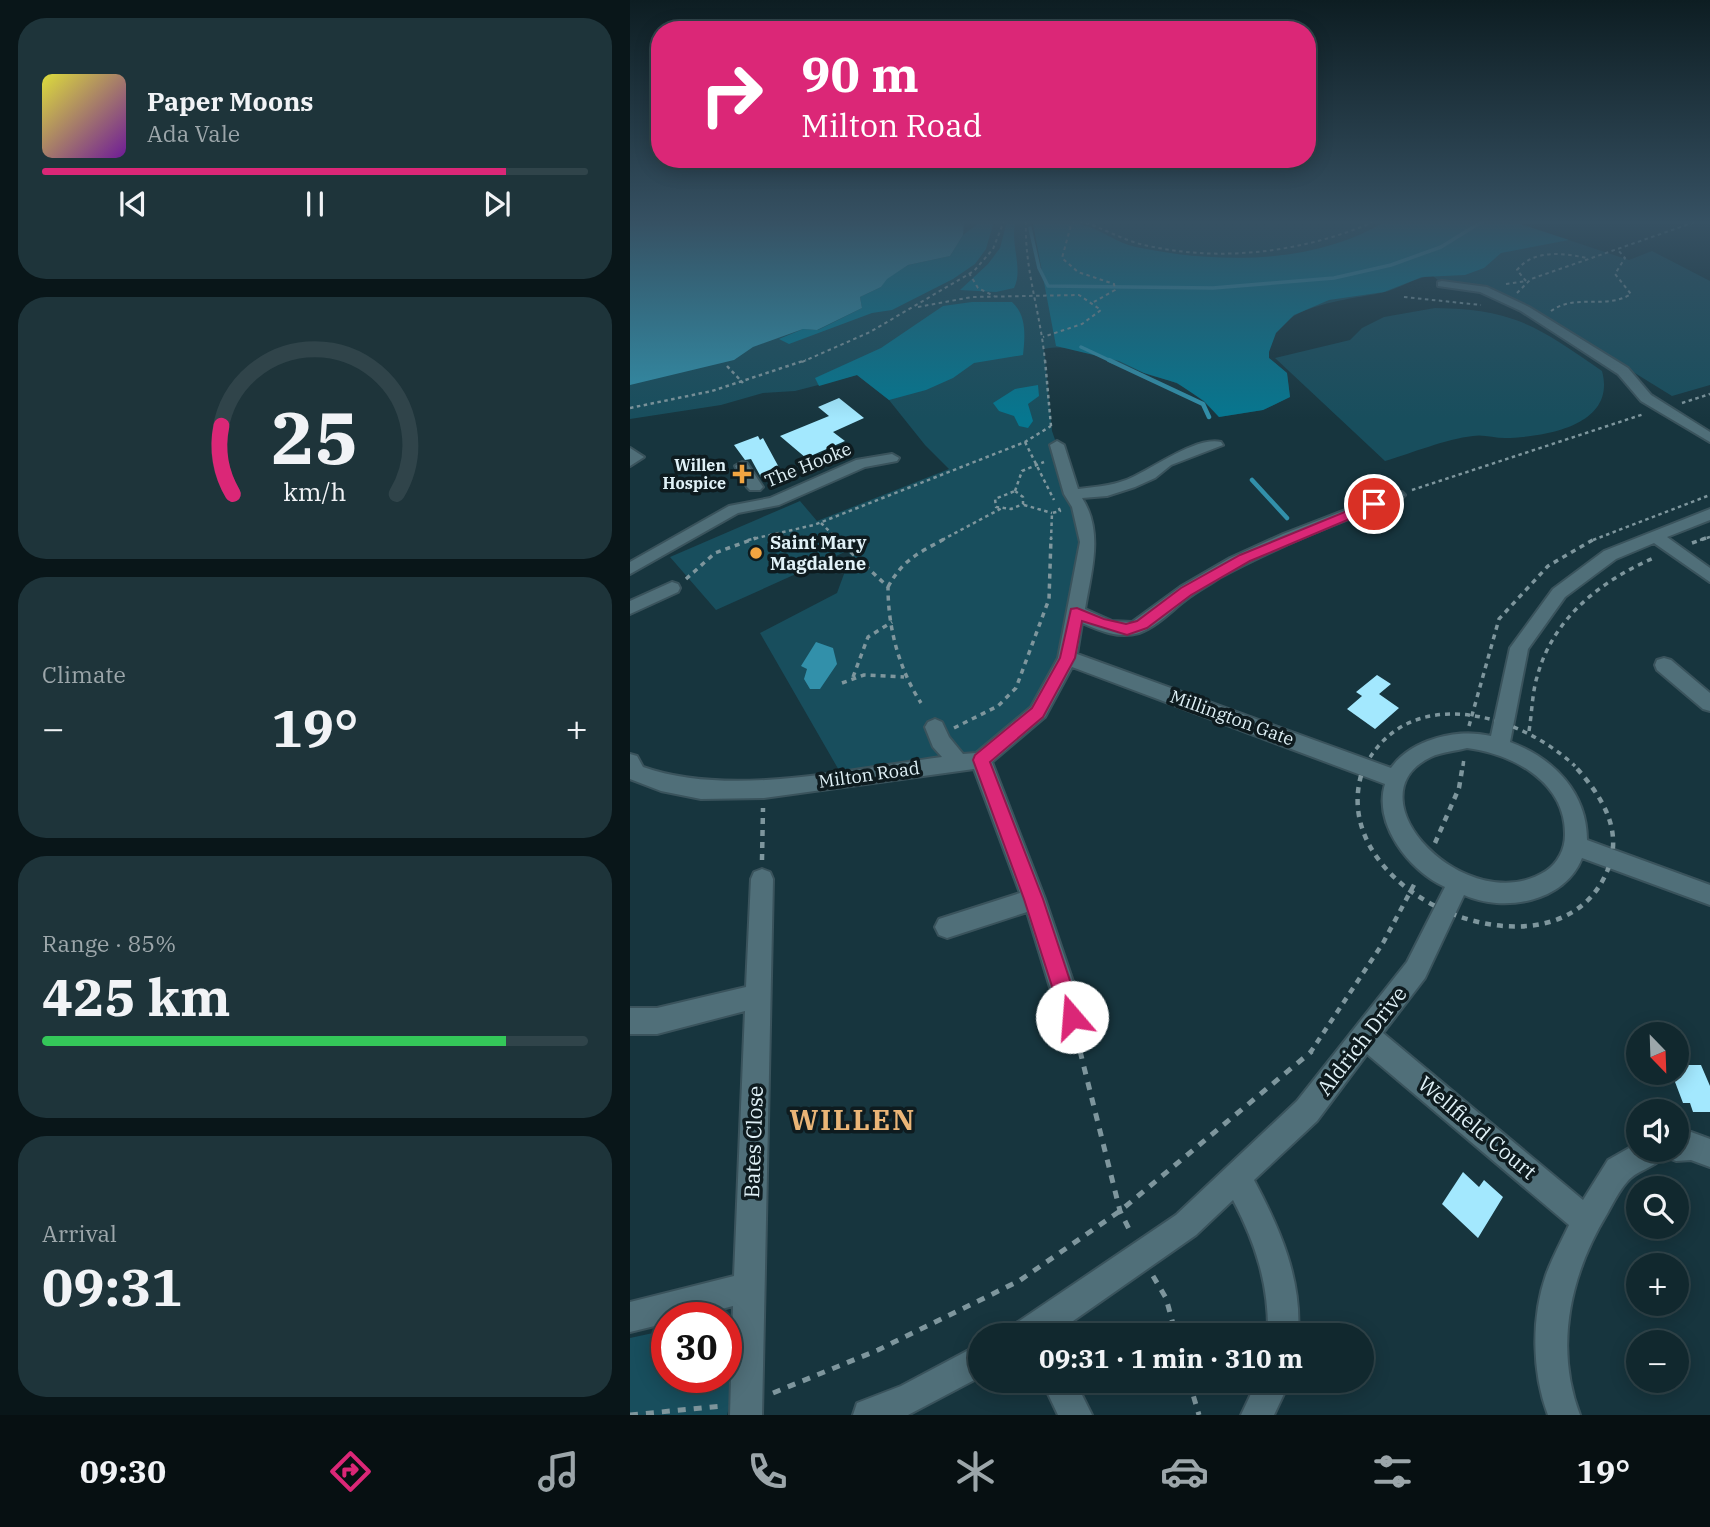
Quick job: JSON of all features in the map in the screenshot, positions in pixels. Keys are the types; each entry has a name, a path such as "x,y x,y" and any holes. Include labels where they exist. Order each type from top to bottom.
{"street":[{"path":"1467,287 1483,289 1546,322 1623,371 1646,398 1710,438"},
{"path":"1057,445 1072,494 1080,507 1088,542 1067,658 1038,712 981,760 1034,899 1072,1017"},
{"path":"1072,494 1108,491 1130,484 1150,475 1166,462 1216,445"},
{"path":"630,452 637,457 630,462"},
{"name":"The Hooke","path":"630,567 734,509 774,502 861,463 892,458"},
{"path":"741,466 755,486"},
{"path":"1077,613 1101,624 1127,629 1142,624 1186,591 1245,558 1397,495"},
{"path":"1499,746 1519,649 1559,593 1610,555 1710,514"},
{"path":"1655,536 1710,576"},
{"path":"630,608 672,588"},
{"name":"Millington Gate","path":"1067,658 1396,779"},
{"path":"1664,665 1706,695"},
{"path":"937,734 957,761"},
{"path":"1467,740 1499,746 1522,755 1542,769 1559,786 1571,805 1578,826 1577,846 1570,864 1555,879 1535,889 1511,894 1485,892 1458,884 1425,863 1399,830 1393,812 1392,794 1396,779 1406,762 1423,750 1443,742 1467,740"},
{"name":"Milton Road","path":"632,770 661,782 701,790 764,789 957,761 981,760"},
{"path":"1577,846 1710,895"},
{"name":"Bates Close","path":"749,1287 762,879"},
{"name":"Aldrich Drive","path":"1051,1323 1186,1225 1307,1111 1416,970 1458,884"},
{"path":"947,927 1034,899"},
{"path":"630,1021 656,1021 758,996"},
{"name":"Wellfield Court","path":"1366,1036 1586,1221"},
{"path":"1689,1146 1710,1153"},
{"path":"1564,1415 1558,1399 1550,1334 1560,1278 1586,1221 1618,1170 1632,1162"},
{"path":"1236,1176 1260,1221 1280,1271 1284,1323"},
{"path":"630,1317 749,1287 746,1409"},
{"path":"869,1415 912,1397 968,1367"},
{"path":"1064,1393 1076,1415"},
{"path":"1257,1415 1268,1393"}],"path":[{"path":"630,408 685,399 743,383 806,360 915,308 947,287"},
{"path":"977,287 999,297"},
{"path":"1033,287 1043,337 1051,426 1057,445"},
{"path":"1092,303 1115,290 1115,287"},
{"path":"1516,304 1521,287"},
{"path":"1546,322 1552,310 1561,304 1619,301 1631,294 1625,287"},
{"path":"915,308 972,297 1079,295 1101,310 1093,318 1070,330 1043,337"},
{"path":"727,366 743,383"},
{"path":"1397,495 1710,394"},
{"path":"672,588 689,577 705,561 732,545 757,536 821,523 1025,442 1051,426"},
{"path":"1025,442 1034,464 1060,511 1052,513 1023,505 1011,509 996,507 995,499 1015,491 1022,471 1034,464 1044,462"},
{"path":"1015,491 1023,497 1023,505"},
{"path":"630,1415 746,1409 878,1350 1019,1281 1120,1212 1313,1050 1383,943 1425,863 1459,788 1471,715 1499,619 1548,566 1598,537 1710,495"},
{"path":"921,703 904,677 887,602 888,587 898,568 911,556 1004,507"},
{"path":"937,734 964,725 998,706 1016,688 1049,599 1052,513"},
{"path":"821,523 888,587"},
{"path":"1529,732 1537,675 1553,639 1571,613 1617,575 1710,537"},
{"path":"853,677 867,634 875,627 892,622"},
{"path":"842,683 853,677 904,677"},
{"path":"1471,715 1503,721 1529,732 1569,758 1598,793 1613,833 1614,860 1597,892 1581,908 1560,919 1535,925 1507,927 1479,923 1446,912 1411,891 1378,859 1359,821 1357,784 1371,750 1386,735 1425,718 1471,715"},
{"path":"762,879 764,789"},
{"path":"1072,1017 1120,1212 1166,1298 1173,1323"},
{"path":"1193,1393 1199,1415"}],"shaded area":[{"path":"630,287 1399,287 1310,309 1293,316 1279,327 1271,341 1269,358 1287,373 1290,397 1263,410 1219,417 1188,389 1176,383 1083,350 1044,349 1052,431 1086,528 1077,613 1038,712 981,760 844,779 760,633 837,593 851,555 847,551 716,610 670,557 800,501 817,521 949,469 925,445 889,400 857,375 795,391 763,393 721,405 630,419"},
{"path":"630,287 881,287 860,297 862,308 817,330 803,329 753,347 734,360 630,385"},
{"path":"881,287 937,287 892,310 872,313 789,344 779,339 803,329 818,330 862,308 860,297"},
{"path":"963,287 1014,287 996,292 960,290"},
{"path":"1045,287 1397,287 1384,292 1329,300 1294,315 1276,333 1269,352 1269,358 1287,373 1290,397 1263,410 1219,417 1204,401 1177,383 1144,373 1119,361 1056,346"},
{"path":"1489,287 1710,287 1710,385 1672,396 1536,312"},
{"path":"972,302 1012,302 1023,320 1023,355 974,363 953,378 926,390 889,400 857,375 819,386 815,378 881,348 943,306"},
{"path":"1435,308 1486,312 1524,323 1542,332 1602,371 1604,390 1599,405 1574,425 1557,431 1521,437 1481,435 1463,438 1385,461 1275,358 1350,340 1362,328 1384,317"},
{"path":"1038,385 1039,396 1028,404 1033,421 1028,428 1019,426 1014,416 999,411 993,403 1015,389"},
{"path":"816,642 833,648 837,664 820,689 810,689 804,679 807,669 801,666"},
{"path":"651,1333 651,1393 733,1393 727,1415 630,1415 630,1338"}],"building":[{"path":"839,398 864,418 833,432 845,441 806,458 780,436 829,416 818,407"},
{"path":"758,436 760,440 763,438 782,473 762,479 751,459 745,460 734,445"},
{"path":"1377,675 1391,684 1379,694 1399,708 1375,729 1347,709 1362,696 1356,692"},
{"path":"1689,1065 1701,1065 1710,1086 1710,1112 1693,1112 1689,1099 1681,1099 1676,1085 1689,1085"},
{"path":"1463,1172 1479,1187 1484,1180 1503,1197 1478,1238 1442,1204"}],"waterway":[{"path":"1133,287 1225,287"},
{"path":"1081,347 1113,362"},
{"path":"1109,360 1203,404 1209,417"},
{"path":"1252,480 1287,518"}],"place":[{"name":"Willen Hospice","path":"742,474"},
{"name":"Saint Mary Magdalene","path":"756,553"}],"district":[{"name":"WILLEN","path":"853,1120"}],"route":[{"path":"1072,1017 1034,899 981,760 1038,712 1067,658 1077,613 1101,624 1127,629 1142,624 1186,591 1245,558 1374,504"}]}
